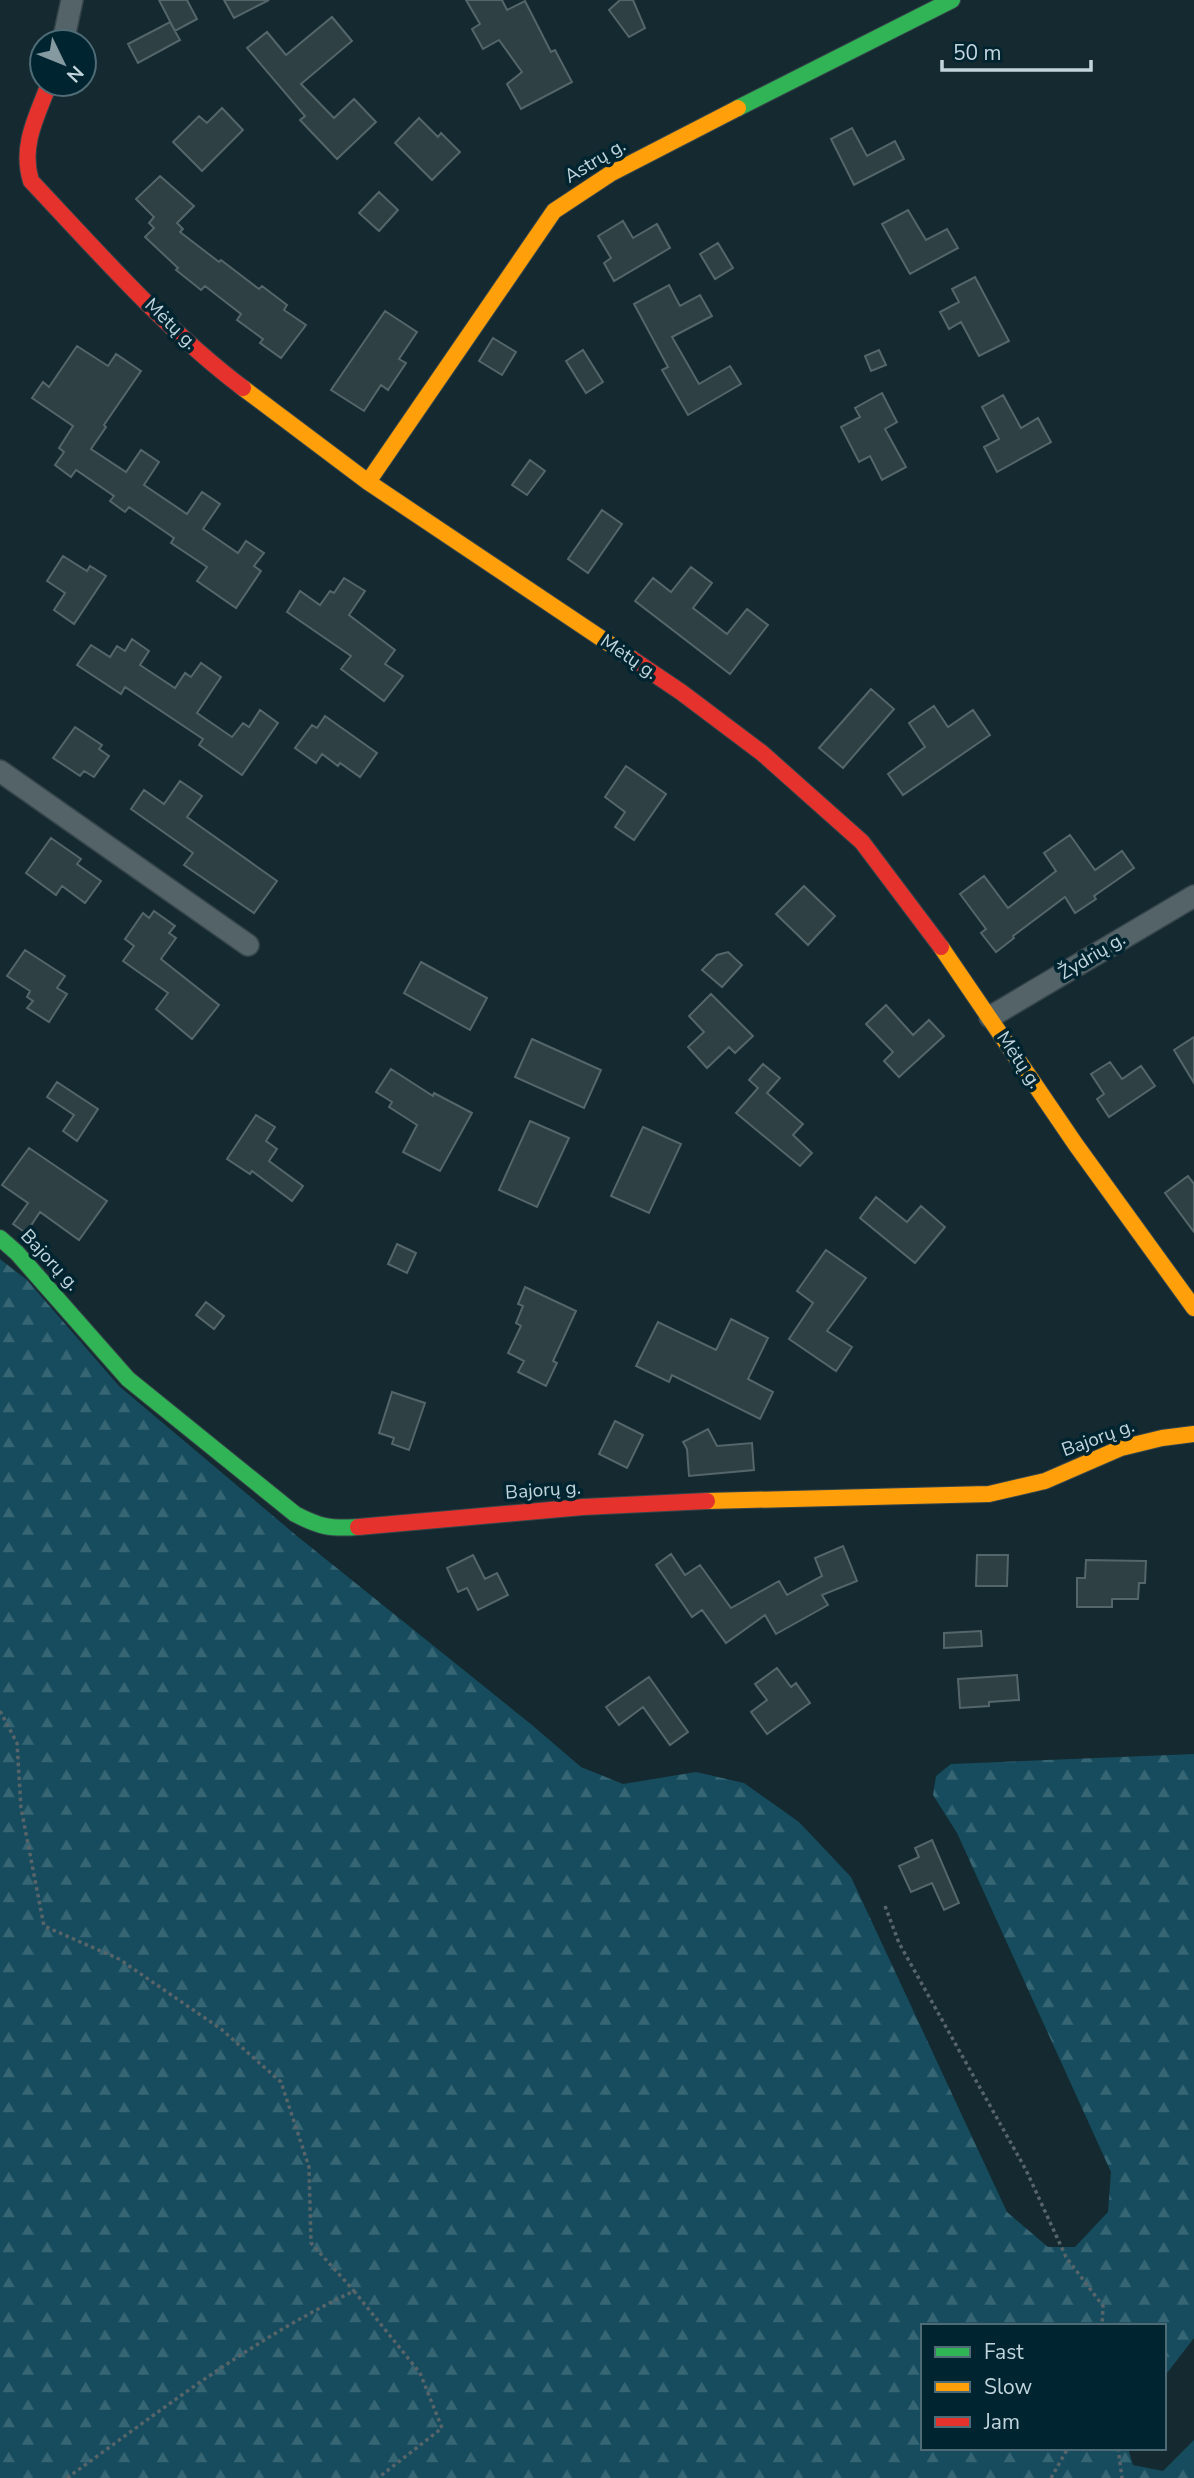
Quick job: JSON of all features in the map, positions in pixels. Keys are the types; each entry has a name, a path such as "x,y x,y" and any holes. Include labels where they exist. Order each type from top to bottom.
{"street":[{"path":"66,28 72,0"},
{"name":"Astrų g.","path":"368,482 554,211 610,174 952,0"},
{"name":"Mėtų g.","path":"44,98 26,143 25,168 31,181 116,271 214,366 368,482 727,725 799,784 862,842 934,938 1076,1145 1194,1308"},
{"path":"0,771 248,945"},
{"name":"Žydrių g.","path":"990,1017 1194,896"},
{"name":"Bajorų g.","path":"0,1238 17,1253 128,1379 295,1514 316,1525 332,1529 583,1507 761,1498 989,1494 1045,1481 1121,1448 1194,1434"}],"path":[{"path":"0,1711 17,1743 21,1808 44,1926 119,1959 220,2029 281,2082 309,2167 311,2243 421,2373 442,2428 378,2478"},
{"path":"884,1906 899,1943 1026,2170 1066,2257 1103,2306 1103,2324"},
{"path":"66,2478 248,2349 318,2308 354,2291"},
{"path":"1051,2478 1067,2450"},
{"path":"1118,2450 1122,2478"}],"green space":[{"path":"0,1259 27,1280 119,1386 297,1536 581,1767 623,1784 696,1772 744,1783 799,1822 851,1877 1007,2212 1048,2247 1075,2247 1108,2212 1111,2172 957,1833 933,1795 936,1776 951,1764 1194,1754 1194,2338 1166,2374 1166,2324 921,2324 921,2450 1129,2450 1133,2465 1163,2471 1194,2440 1194,2478 0,2478"}],"building":[{"path":"159,0 187,0 197,19 175,31"},
{"path":"224,0 269,0 234,18"},
{"path":"466,0 502,0 507,10 525,1 551,52 555,50 572,82 521,109 507,84 522,72 499,40 483,49 472,29 480,24"},
{"path":"620,0 633,0 645,28 629,37 609,10"},
{"path":"332,17 352,41 301,84 334,118 354,99 376,122 337,159 300,120 305,116 247,48 267,32 286,55"},
{"path":"170,22 180,40 138,63 128,44"},
{"path":"222,108 243,130 202,171 173,142 199,116 207,123"},
{"path":"419,118 438,137 441,133 460,152 432,180 395,143"},
{"path":"852,128 867,156 895,141 904,159 854,185 831,139"},
{"path":"160,176 194,206 177,223 183,229 180,232 259,289 262,286 287,305 284,310 306,325 281,358 260,343 263,339 237,320 241,314 205,286 201,290 176,270 178,268 145,237 154,228 149,223 154,217 136,199"},
{"path":"379,192 398,210 379,231 359,213"},
{"path":"908,210 926,240 947,229 958,248 910,274 882,224"},
{"path":"623,221 633,238 657,224 670,248 614,281 604,263 611,258 598,236"},
{"path":"718,243 733,268 715,279 700,254"},
{"path":"975,277 1009,341 979,356 961,322 949,329 940,312 959,302 952,289"},
{"path":"669,285 680,306 700,295 712,316 672,337 699,384 730,366 741,384 688,415 662,370 668,367 634,304"},
{"path":"385,311 417,332 399,359 406,363 388,390 381,385 364,411 331,390"},
{"path":"493,338 516,352 502,375 479,361"},
{"path":"77,346 108,366 116,354 141,371 91,449 126,472 141,450 159,462 144,485 187,514 202,492 220,504 203,529 238,553 246,541 264,553 254,566 261,571 236,608 197,581 207,567 171,543 174,538 129,507 125,512 110,501 114,496 76,470 71,477 55,465 64,452 59,448 73,426 32,398 43,382 49,387"},
{"path":"583,350 603,382 586,393 566,361"},
{"path":"879,350 886,365 871,371 865,356"},
{"path":"882,393 897,422 885,429 906,467 882,480 870,456 859,462 841,427 860,417 855,408"},
{"path":"1003,395 1021,428 1038,418 1051,442 997,472 984,447 999,439 982,407"},
{"path":"530,460 545,471 527,495 512,485"},
{"path":"602,510 622,524 588,573 568,559"},
{"path":"63,556 87,571 90,566 106,576 74,624 54,610 65,593 47,581"},
{"path":"691,567 712,583 693,608 727,634 747,609 768,625 730,674 635,601 653,578 671,592"},
{"path":"344,578 365,591 349,615 395,650 385,664 403,676 384,701 341,669 351,656 287,612 300,591 320,605 330,591 334,593"},
{"path":"132,639 149,651 140,665 175,688 185,673 191,677 201,663 221,677 197,713 232,737 243,723 249,727 260,710 278,723 242,775 199,745 203,739 125,687 121,694 77,665 91,645 110,657 117,646 125,651"},
{"path":"871,689 894,709 843,768 819,748"},
{"path":"934,706 948,727 973,710 990,735 903,795 888,774 925,747 909,723"},
{"path":"325,716 377,753 360,777 322,754 316,763 295,748 312,725 317,728"},
{"path":"75,727 102,745 99,749 109,756 94,777 84,771 80,776 53,758"},
{"path":"626,766 666,794 634,840 615,827 625,812 605,797"},
{"path":"180,781 202,796 187,817 277,881 254,913 184,865 193,853 131,809 144,790 164,804"},
{"path":"1070,835 1095,870 1122,851 1134,868 1075,913 1065,897 996,952 981,933 986,929 960,894 984,876 1008,908 1056,871 1044,853"},
{"path":"51,838 81,859 77,864 101,881 85,903 62,886 56,895 26,873"},
{"path":"804,886 835,916 808,945 776,914"},
{"path":"154,911 175,926 169,933 176,938 161,959 219,1005 192,1039 156,1009 168,993 123,961 134,946 125,939 143,913 149,918"},
{"path":"25,950 65,976 57,988 67,994 49,1022 27,1008 33,1001 27,997 30,991 7,976"},
{"path":"728,952 742,965 722,987 702,970 717,955"},
{"path":"421,962 487,998 470,1030 404,993"},
{"path":"711,994 753,1036 735,1053 729,1047 707,1068 688,1047 704,1032 689,1016"},
{"path":"886,1005 913,1035 929,1020 944,1036 899,1077 884,1061 893,1052 866,1024"},
{"path":"1194,1037 1194,1083 1174,1050"},
{"path":"532,1039 601,1070 584,1108 515,1077"},
{"path":"1110,1062 1122,1079 1141,1066 1155,1086 1109,1117 1097,1099 1104,1094 1091,1074"},
{"path":"763,1064 780,1078 767,1093 803,1124 793,1135 812,1153 800,1166 736,1113 758,1088 749,1080"},
{"path":"391,1069 433,1096 434,1093 472,1113 440,1171 403,1152 417,1125 389,1107 392,1102 376,1092"},
{"path":"57,1082 98,1109 77,1141 63,1131 74,1115 47,1097"},
{"path":"256,1115 275,1127 266,1141 277,1149 269,1161 303,1186 292,1201 252,1171 250,1174 227,1159"},
{"path":"530,1121 569,1138 537,1207 499,1190"},
{"path":"643,1127 681,1144 649,1213 611,1196"},
{"path":"29,1148 107,1201 79,1240 40,1212 26,1233 13,1224 28,1203 2,1185"},
{"path":"1188,1176 1194,1184 1194,1232 1165,1193"},
{"path":"876,1197 907,1222 921,1206 945,1227 915,1263 860,1218"},
{"path":"397,1244 416,1253 407,1273 388,1264"},
{"path":"826,1250 866,1278 827,1331 852,1347 836,1371 789,1339 813,1303 797,1291"},
{"path":"525,1287 576,1311 553,1361 557,1363 546,1386 518,1372 524,1361 508,1353 521,1326 516,1323 523,1306 518,1304"},
{"path":"206,1302 224,1316 214,1329 196,1315"},
{"path":"731,1319 768,1338 748,1379 773,1392 760,1419 672,1375 669,1382 636,1366 658,1322 716,1350"},
{"path":"392,1392 425,1403 409,1450 392,1444 394,1438 379,1433"},
{"path":"615,1421 643,1435 627,1468 599,1454"},
{"path":"708,1429 717,1446 752,1443 754,1470 689,1476 687,1449 683,1442"},
{"path":"843,1546 857,1581 822,1595 828,1605 776,1634 765,1615 726,1643 702,1610 692,1617 656,1565 671,1554 685,1575 700,1565 731,1608 779,1581 787,1595 822,1576 815,1558"},
{"path":"473,1555 485,1579 497,1573 508,1595 478,1610 467,1588 458,1592 447,1568"},
{"path":"977,1555 1008,1555 1007,1586 976,1586"},
{"path":"1086,1560 1146,1561 1145,1583 1139,1583 1138,1599 1112,1599 1112,1607 1077,1607 1077,1578 1085,1578"},
{"path":"981,1631 982,1646 944,1648 944,1633"},
{"path":"777,1668 791,1687 796,1683 810,1703 767,1734 751,1712 767,1700 755,1684"},
{"path":"1017,1675 1019,1700 960,1708 958,1679"},
{"path":"649,1677 688,1732 670,1745 643,1707 619,1725 606,1707"},
{"path":"932,1840 959,1903 944,1910 932,1883 911,1892 899,1866 919,1857 915,1848"}],"traffic: fast":[{"path":"738,108 952,0"},
{"path":"0,1238 17,1253 128,1379 295,1514 325,1526 358,1527"}],"traffic: slow":[{"path":"368,482 554,211 610,174 738,108"},
{"path":"243,388 368,482 632,659"},
{"path":"941,947 1076,1145 1194,1308"},
{"path":"707,1501 989,1494 1045,1481 1121,1448 1194,1434"}],"traffic: jam":[{"path":"44,98 31,131 27,156 31,181 159,315 243,388"},
{"path":"632,659 762,753 862,842 941,947"},
{"path":"358,1527 583,1507 707,1501"}]}
